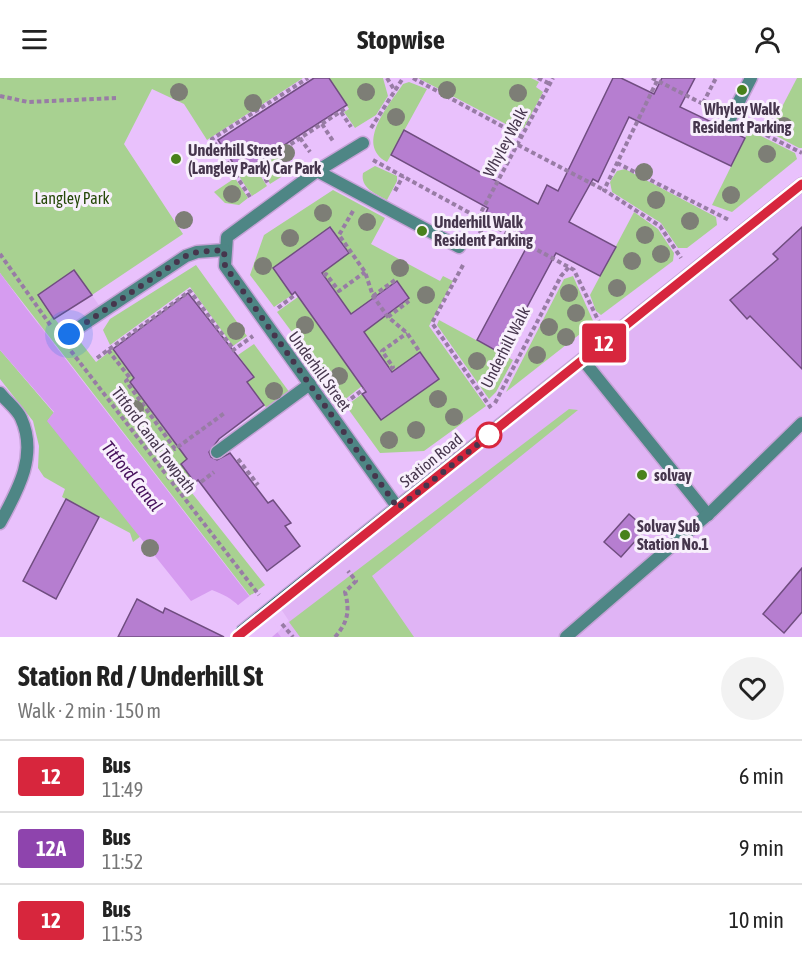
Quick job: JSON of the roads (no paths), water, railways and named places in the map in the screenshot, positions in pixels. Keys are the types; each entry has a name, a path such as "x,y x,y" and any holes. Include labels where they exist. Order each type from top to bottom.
{"main road":[{"name":"Station Road","path":"239,634 271,603 337,557 802,184"}],"street":[{"path":"731,117 751,78"},
{"path":"62,334 186,256 197,252 224,250 227,237 316,165 365,138"},
{"path":"316,165 362,196 459,247"},
{"name":"Underhill Street","path":"224,250 225,266 398,508"},
{"path":"583,360 708,515"},
{"path":"217,452 310,384"},
{"path":"0,393 21,417 30,451 19,489 0,523"},
{"path":"566,637 708,515 802,423"}],"water":[{"name":"Titford Canal","path":"0,273 281,637 262,637 236,603 212,590 191,601 47,421 54,412 0,350"}],"place":[{"name":"Whyley Walk Resident Parking","path":"742,90"},
{"name":"Underhill Street (Langley Park) Car Park","path":"176,159"},
{"name":"Underhill Walk Resident Parking","path":"422,231"},
{"name":"solvay","path":"642,475"},
{"name":"Solvay Sub Station No.1","path":"625,535"}],"park label":[{"name":"Langley Park","path":"72,198"}]}
